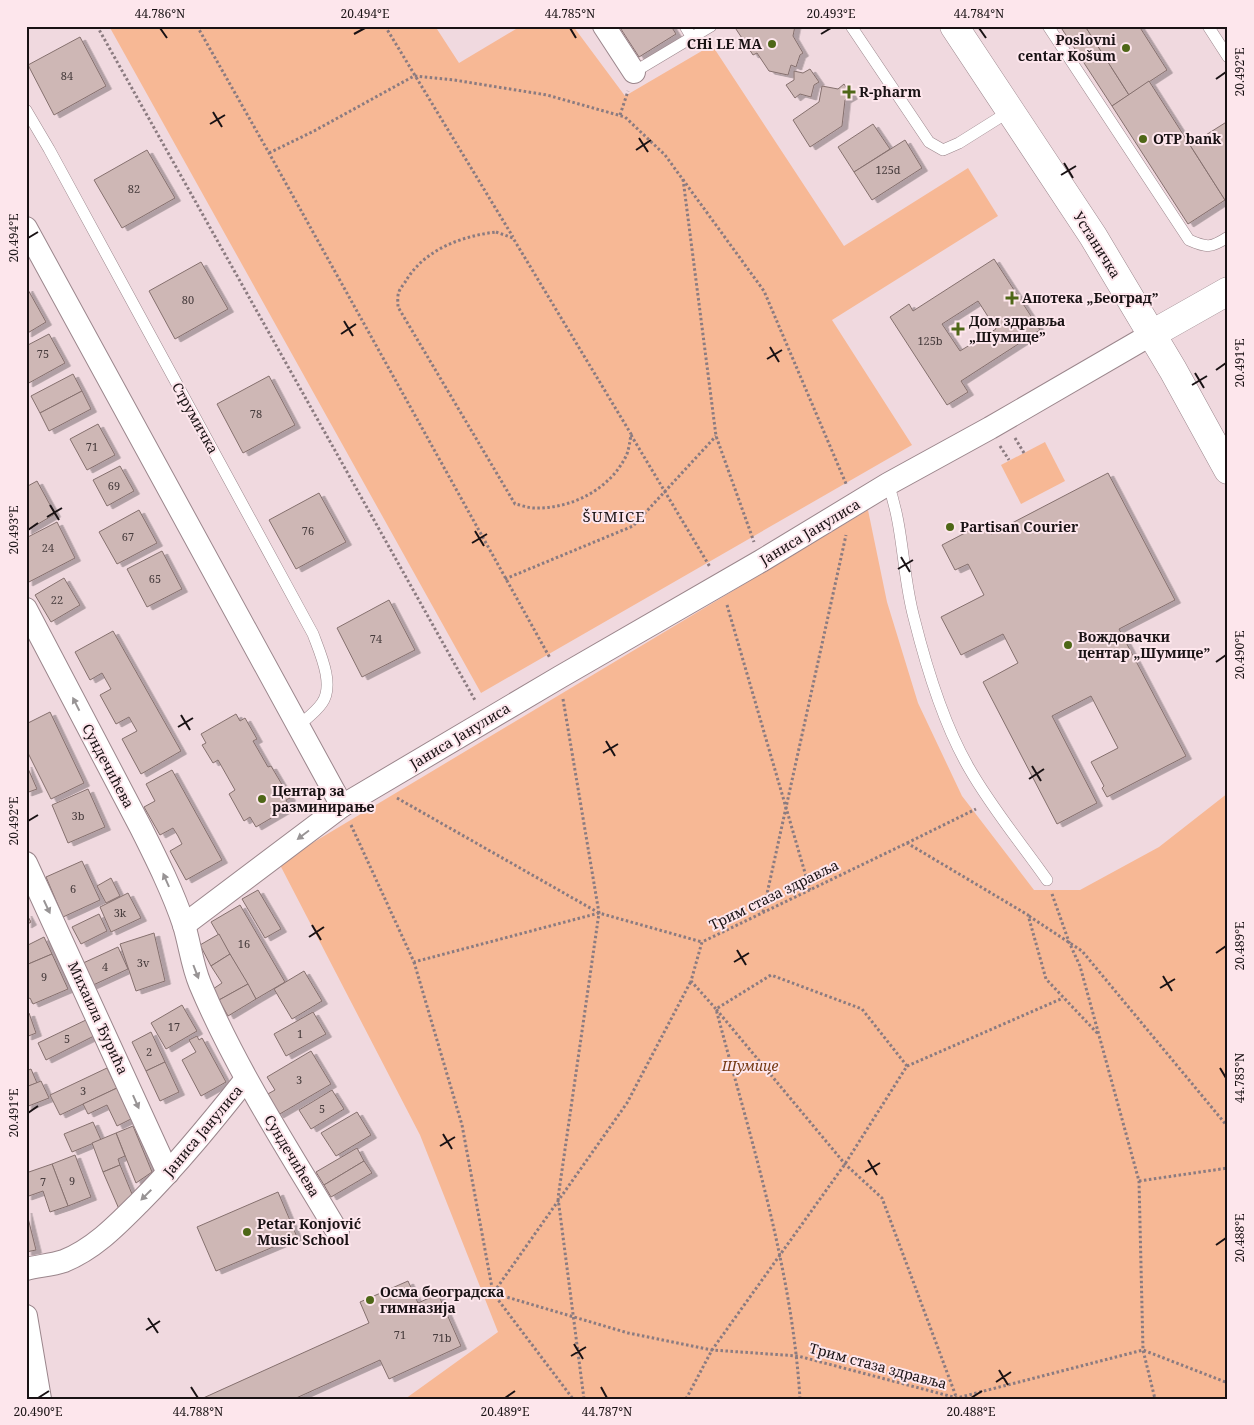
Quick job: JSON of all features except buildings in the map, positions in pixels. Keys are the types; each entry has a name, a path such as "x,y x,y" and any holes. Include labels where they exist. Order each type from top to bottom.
{"main road":[{"name":"Устаничка","path":"954,26 1093,236 1152,334 1228,470"},
{"path":"1152,334 1228,292"}],"street":[{"path":"604,26 634,72"},
{"path":"26,228 342,806"},
{"name":"Јаниса Јанулиса","path":"26,1269 63,1261 110,1232 168,1173 206,1130 246,1078 200,984 192,962 184,925 342,806 486,720 721,585 888,484 990,428 1152,334"},
{"name":"Сундечићева","path":"26,609 141,828 184,925"},
{"name":"Михаила Ђурића","path":"26,863 168,1173"},
{"name":"Сундечићева","path":"246,1078 338,1233"},
{"path":"26,1316 40,1399"}],"lane":[{"path":"685,26 692,38"},
{"path":"634,72 711,26"},
{"path":"852,26 929,142 943,150 959,143 1010,111"},
{"path":"1048,26 1189,240 1203,246 1215,246 1228,237"},
{"path":"1208,26 1228,57"},
{"name":"Струмичка","path":"26,110 313,634 324,663 327,686 323,702 299,726"},
{"path":"888,484 900,524 903,566 913,616 936,692 968,768 1047,880"}],"path":[{"path":"97,26 486,720"},
{"path":"197,26 270,153 560,677 599,914 558,1198 575,1317 584,1399"},
{"path":"384,26 721,585 810,890"},
{"path":"270,153 414,76 454,80 547,95 625,117 665,155 764,291 849,491 852,506 763,912"},
{"path":"683,179 716,436 761,561"},
{"path":"513,238 496,232 478,234 458,240 423,260 410,274 399,292 398,307 474,436 515,504 533,508 570,504 605,484 627,453 631,434"},
{"path":"505,579 633,526 716,436"},
{"path":"392,795 599,914 702,942"},
{"name":"Трим стаза здравља","path":"991,802 702,942 691,981 716,1009 781,1256 798,1356 957,1398 1143,1350"},
{"path":"342,806 414,962 462,1124 493,1293 573,1399"},
{"path":"907,843 1028,915 1082,950 1228,1127"},
{"path":"1047,880 1069,942 1080,966 1139,1181 1143,1350 1156,1399"},
{"path":"414,962 599,914"},
{"path":"1028,915 1046,979 1098,1036"},
{"path":"907,1066 862,1009 771,974 716,1009 845,1164 882,1198 957,1398"},
{"path":"493,1293 558,1198 627,1103 691,981"},
{"path":"686,1399 712,1350 845,1164 907,1066 1064,998"},
{"path":"1139,1181 1228,1168"},
{"path":"493,1293 628,1333 712,1350 798,1356 800,1399"},
{"path":"1143,1350 1228,1382"}],"green space":[{"path":"109,26 435,26 459,63 521,26 573,26 625,96 712,45 844,246 968,168 998,216 832,320 912,445 481,693"},
{"path":"1045,442 1065,481 1021,504 1001,465"},
{"name":"Шумице","path":"868,510 887,602 918,703 962,796 1034,890 1080,890 1159,847 1228,793 1228,1399 405,1399 498,1332 420,1135 279,863"}],"place":[{"name":"CHi LE MA","path":"772,44"},
{"name":"Poslovni centar Košum","path":"1126,48"},
{"name":"R-pharm","path":"849,92"},
{"name":"OTP bank","path":"1143,139"},
{"name":"Апотека „Београд”","path":"1012,298"},
{"name":"Дом здравља „Шумице”","path":"958,329"},
{"name":"Partisan Courier","path":"950,527"},
{"name":"Вождовачки центар „Шумице”","path":"1068,645"},
{"name":"Центар за разминирање","path":"262,799"},
{"name":"Petar Konjović Music School","path":"247,1232"},
{"name":"Осма београдска гимназија","path":"370,1300"}],"district":[{"name":"ŠUMICE","path":"614,517"}]}
